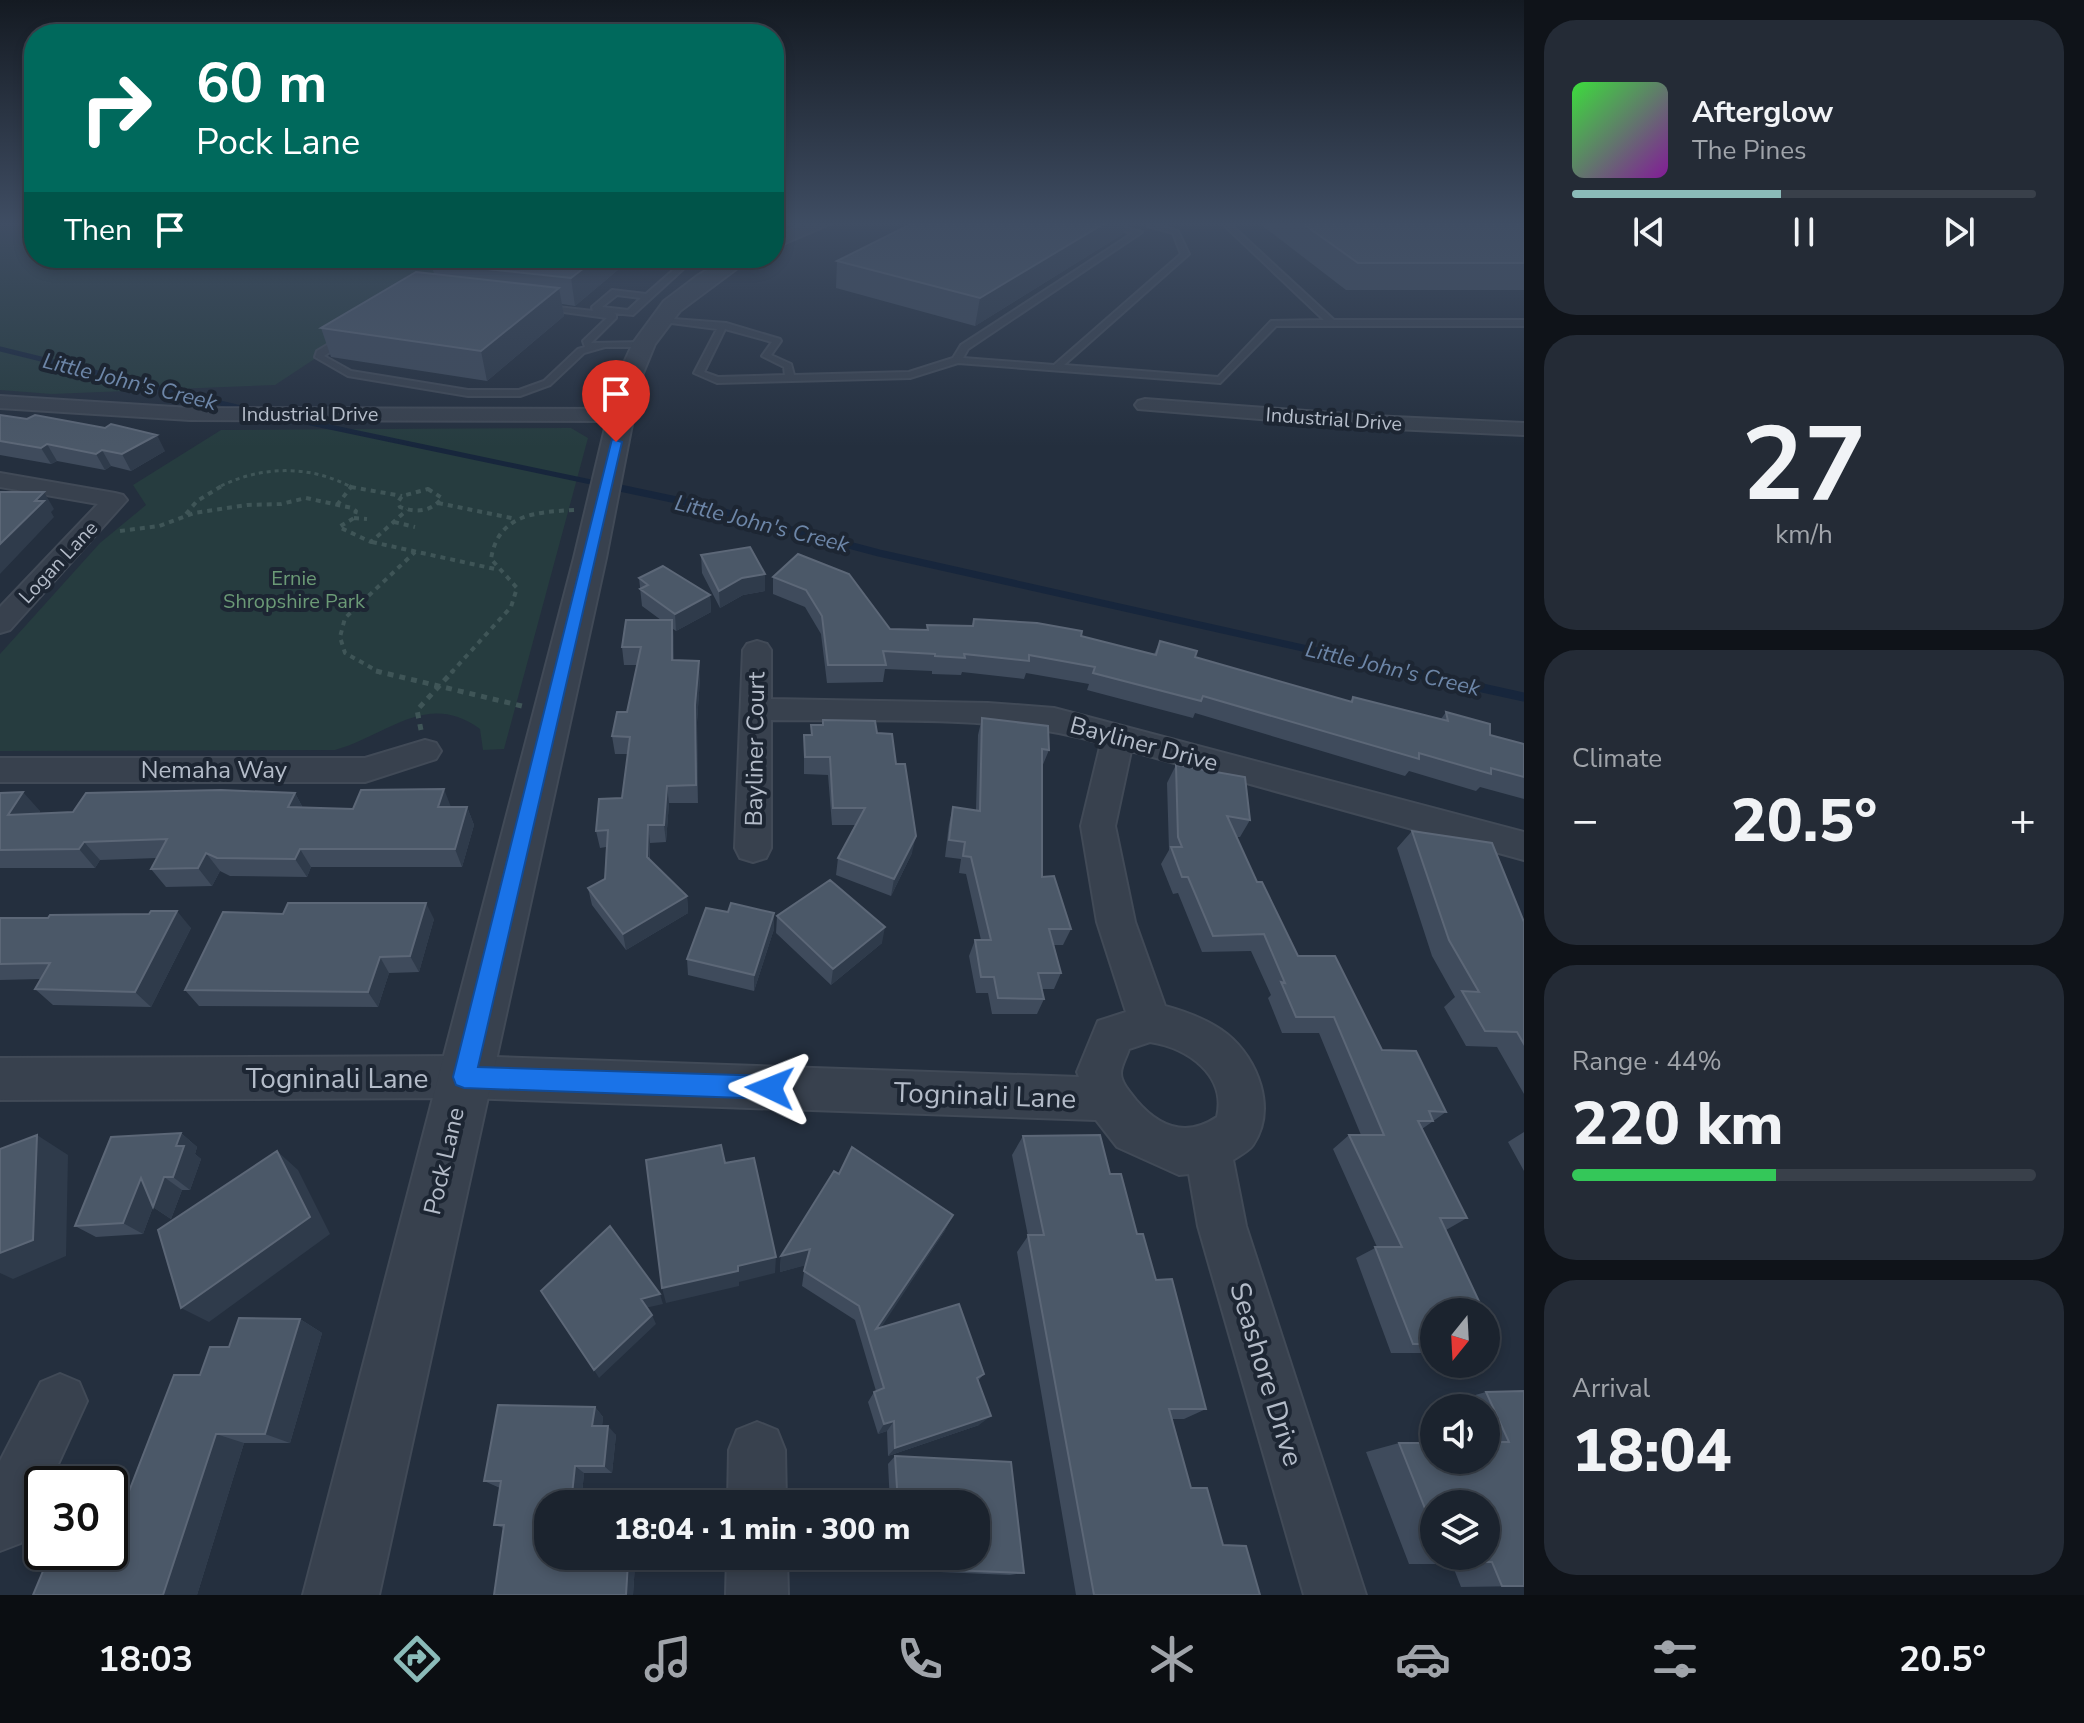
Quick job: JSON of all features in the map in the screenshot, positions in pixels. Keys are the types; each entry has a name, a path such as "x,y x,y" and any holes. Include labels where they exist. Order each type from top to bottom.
{"street":[{"name":"Pock Lane","path":"341,1595 555,706 629,378 643,345 660,321 685,297"},
{"name":"Industrial Drive","path":"0,402 190,414 621,415"},
{"name":"Industrial Drive","path":"1145,405 1372,422 1524,429"},
{"name":"Logan Lane","path":"0,480 115,500 0,624"},
{"name":"Bayliner Court","path":"753,848 757,650"},
{"name":"Bayliner Drive","path":"754,709 1054,719 1524,846"},
{"path":"1118,737 1098,826 1116,922 1150,1023"},
{"name":"Nemaha Way","path":"0,770 365,770 425,751"},
{"path":"1150,1023 1169,1024 1208,1043 1231,1068 1242,1098 1236,1131 1208,1150 1179,1152 1133,1131 1107,1099 1099,1072 1113,1035 1150,1023"},
{"name":"Togninali Lane","path":"0,1079 464,1077 1107,1099"},
{"name":"Seashore Drive","path":"1208,1150 1222,1226 1335,1595"},
{"path":"0,1522 60,1401"},
{"path":"757,1570 757,1595"}],"lane":[{"path":"609,297 595,309 630,313 648,297"},
{"path":"957,360 964,347 1039,297"},
{"path":"1057,367 1136,297"},
{"path":"1305,297 1332,323"},
{"path":"530,306 613,316 586,343 592,348"},
{"path":"660,321 730,327 777,341 766,356 788,366 790,378"},
{"path":"722,327 699,373 717,380 910,375 957,360 1220,380 1274,323 1524,323"},
{"path":"360,328 320,353 319,357 348,373 468,393 534,391 581,351 614,344 643,345"}],"path":[{"path":"186,514 204,496 230,482 270,472 316,472 351,487 402,496 421,489 432,490 442,498 438,503 418,511 407,510 398,502 402,496"},
{"path":"337,505 351,487"},
{"path":"497,569 491,559 498,532 517,520 605,493"},
{"path":"88,530 139,531 186,514 247,505 281,504 306,498 352,508 356,511 354,518"},
{"path":"438,503 517,520"},
{"path":"371,542 407,510"},
{"path":"367,519 354,518 339,527 371,542 497,569 509,577 517,588 511,607 417,710 425,751"},
{"path":"393,522 415,527"},
{"path":"415,552 345,618 340,637 345,653 368,668 437,687 518,706 555,706"}],"green space":[{"path":"0,297 408,297 275,385 52,394 0,390"},
{"name":"Ernie Shropshire Park","path":"571,428 588,438 504,749 483,750 480,729 461,718 442,714 408,719 335,750 0,751 0,654 100,543 146,505 133,485 221,430"}],"building":[{"path":"373,297 547,297 481,351 321,328"},
{"path":"0,415 27,419 35,415 105,428 111,424 157,435 122,454 102,450 96,454 47,444 41,448 0,441"},
{"path":"0,492 44,492 35,501 44,501 0,544"},
{"path":"750,547 765,574 742,578 719,591 701,555"},
{"path":"798,554 849,574 890,629 928,630 927,625 973,626 974,619 1037,623 1082,631 1081,636 1156,655 1160,641 1197,651 1195,657 1352,702 1353,697 1448,721 1446,712 1490,724 1490,735 1524,744 1524,777 1491,768 1491,774 1419,753 1419,759 1203,696 1201,701 1093,673 1095,667 1029,655 1029,661 964,654 965,658 883,651 886,665 828,665 822,616 806,590 773,577"},
{"path":"663,566 710,595 675,614 640,589 648,585 639,578"},
{"path":"626,620 672,620 672,660 699,661 695,705 696,785 667,786 664,825 648,825 647,857 687,896 623,934 588,888 605,879 608,830 596,831 599,799 622,798 630,737 612,736 617,712 627,712 641,647 622,647"},
{"path":"982,718 1048,726 1049,750 1042,749 1042,877 1054,876 1071,929 1049,929 1061,973 1038,973 1044,999 998,998 994,977 981,977 975,940 991,940 971,857 963,856 965,842 949,840 953,807 980,811"},
{"path":"823,720 875,721 877,733 892,734 896,764 905,764 916,836 894,879 838,858 865,808 833,808 830,757 805,757 804,735 812,735 811,725 823,725"},
{"path":"1176,765 1245,777 1250,820 1227,816 1257,882 1262,882 1298,956 1335,956 1382,1050 1416,1051 1446,1112 1429,1111 1433,1121 1418,1121 1467,1218 1440,1218 1477,1298 1420,1298 1420,1344 1413,1344 1375,1247 1402,1247 1349,1135 1384,1135 1334,1017 1296,1017 1264,934 1213,936 1188,877 1182,877 1171,847 1182,847 1178,837"},
{"path":"444,789 438,807 467,807 455,849 300,849 295,859 217,858 206,853 198,868 151,869 167,839 84,842 79,849 0,850 0,793 23,792 8,815 73,812 86,793 221,790 295,793 288,807 353,809 361,790"},
{"path":"1412,831 1492,843 1524,922 1524,1044 1517,1032 1485,1031 1462,991 1479,992 1449,940"},
{"path":"830,880 885,927 833,969 777,916"},
{"path":"288,903 426,903 410,956 380,957 368,992 185,990 223,912 283,914"},
{"path":"731,903 774,913 754,975 687,959 706,908 728,912"},
{"path":"151,911 177,911 135,992 35,989 50,963 0,964 0,918 149,914"},
{"path":"181,1133 176,1146 184,1146 173,1177 164,1177 153,1207 141,1178 123,1223 75,1226 111,1137"},
{"path":"37,1135 33,1240 0,1253 0,1149"},
{"path":"1100,1135 1110,1174 1121,1174 1137,1234 1143,1234 1156,1280 1172,1279 1206,1409 1169,1409 1191,1488 1207,1488 1223,1545 1246,1546 1260,1595 1094,1595 1028,1235 1044,1235 1023,1136"},
{"path":"721,1145 725,1163 754,1158 776,1257 738,1266 738,1271 662,1288 646,1160"},
{"path":"852,1147 953,1215 876,1329 959,1304 984,1374 977,1378 991,1416 895,1448 894,1421 884,1424 874,1392 884,1388 859,1306 804,1271 810,1249 781,1256 834,1171 839,1174"},
{"path":"277,1151 310,1217 181,1308 158,1230"},
{"path":"610,1226 660,1294 641,1299 652,1315 594,1370 541,1291"},
{"path":"239,1318 300,1319 265,1434 216,1434 163,1595 33,1595 43,1570 128,1570 128,1494 174,1375 200,1375 210,1347 229,1347"},
{"path":"1524,1391 1524,1586 1502,1586 1495,1570 1500,1570 1500,1490 1420,1490 1420,1496 1399,1443 1420,1443 1420,1474 1500,1474 1500,1442 1509,1442 1500,1422 1500,1394 1486,1392"},
{"path":"498,1405 595,1407 592,1426 608,1426 604,1466 575,1466 572,1490 534,1490 534,1570 628,1570 626,1595 494,1595 504,1525 494,1525 501,1481 484,1481"},
{"path":"895,1456 1011,1462 1024,1573 950,1570 990,1570 990,1490 897,1490"}],"waterway":[{"name":"Little John's Creek","path":"0,349 253,411"},
{"name":"Little John's Creek","path":"287,418 610,486"},
{"name":"Little John's Creek","path":"601,484 686,502 879,553 1408,672"},
{"name":"Little John's Creek","path":"1408,672 1524,697"},
{"name":"Little John's Creek","path":"1408,672 1414,673"}],"route":[{"path":"616,442 464,1077 770,1088"}]}
